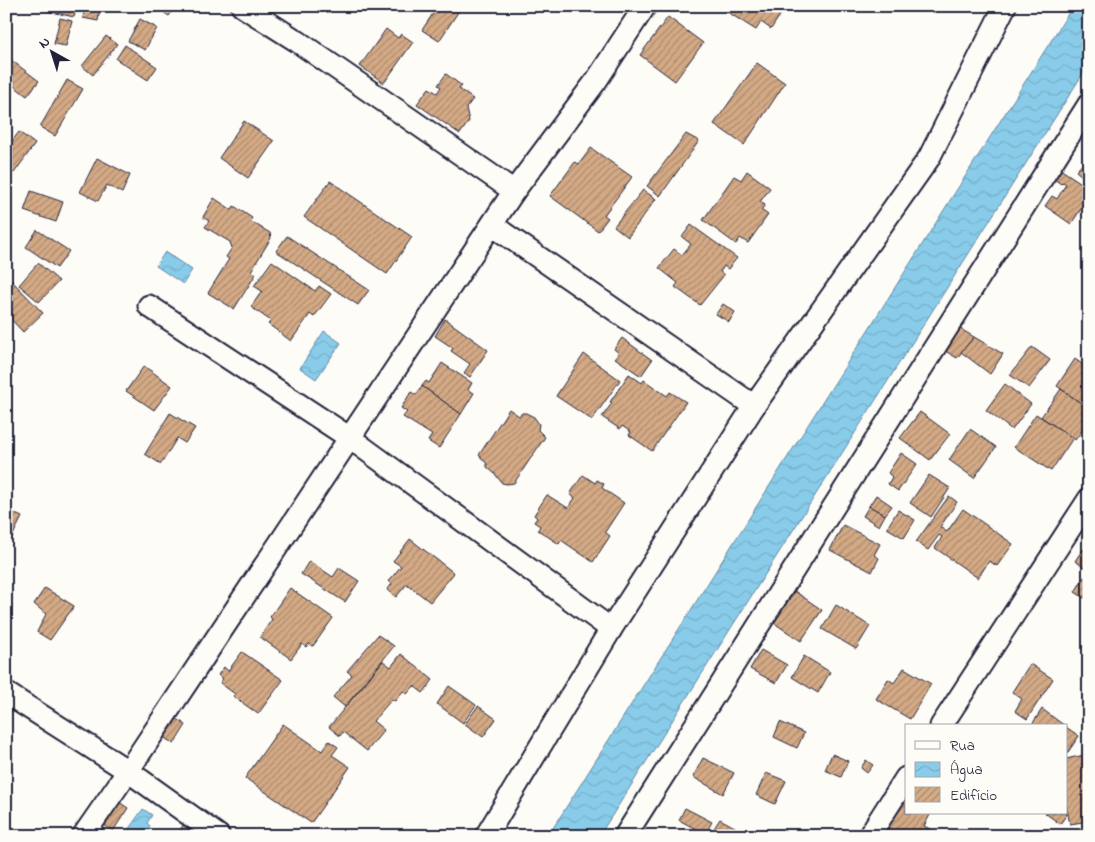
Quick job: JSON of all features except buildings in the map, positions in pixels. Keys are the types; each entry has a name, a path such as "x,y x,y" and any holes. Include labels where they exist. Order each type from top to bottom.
{"street":[{"path":"242,6 297,41 514,191"},
{"path":"82,836 128,772 514,191 596,81 646,6"},
{"path":"486,836 611,629 754,406 929,158 1004,6"},
{"path":"625,836 1089,104"},
{"path":"492,225 754,406"},
{"path":"148,306 350,438 611,629"},
{"path":"942,724 1089,500"},
{"path":"6,693 128,772 219,836"},
{"path":"869,836 905,780"}],"water":[{"path":"1073,6 1089,6 1089,64 599,836 548,836"},
{"path":"165,252 192,270 183,284 156,266"},
{"path":"324,331 341,343 316,379 300,368"},
{"path":"143,809 152,815 147,823 150,826 143,836 136,836 128,830"}]}
